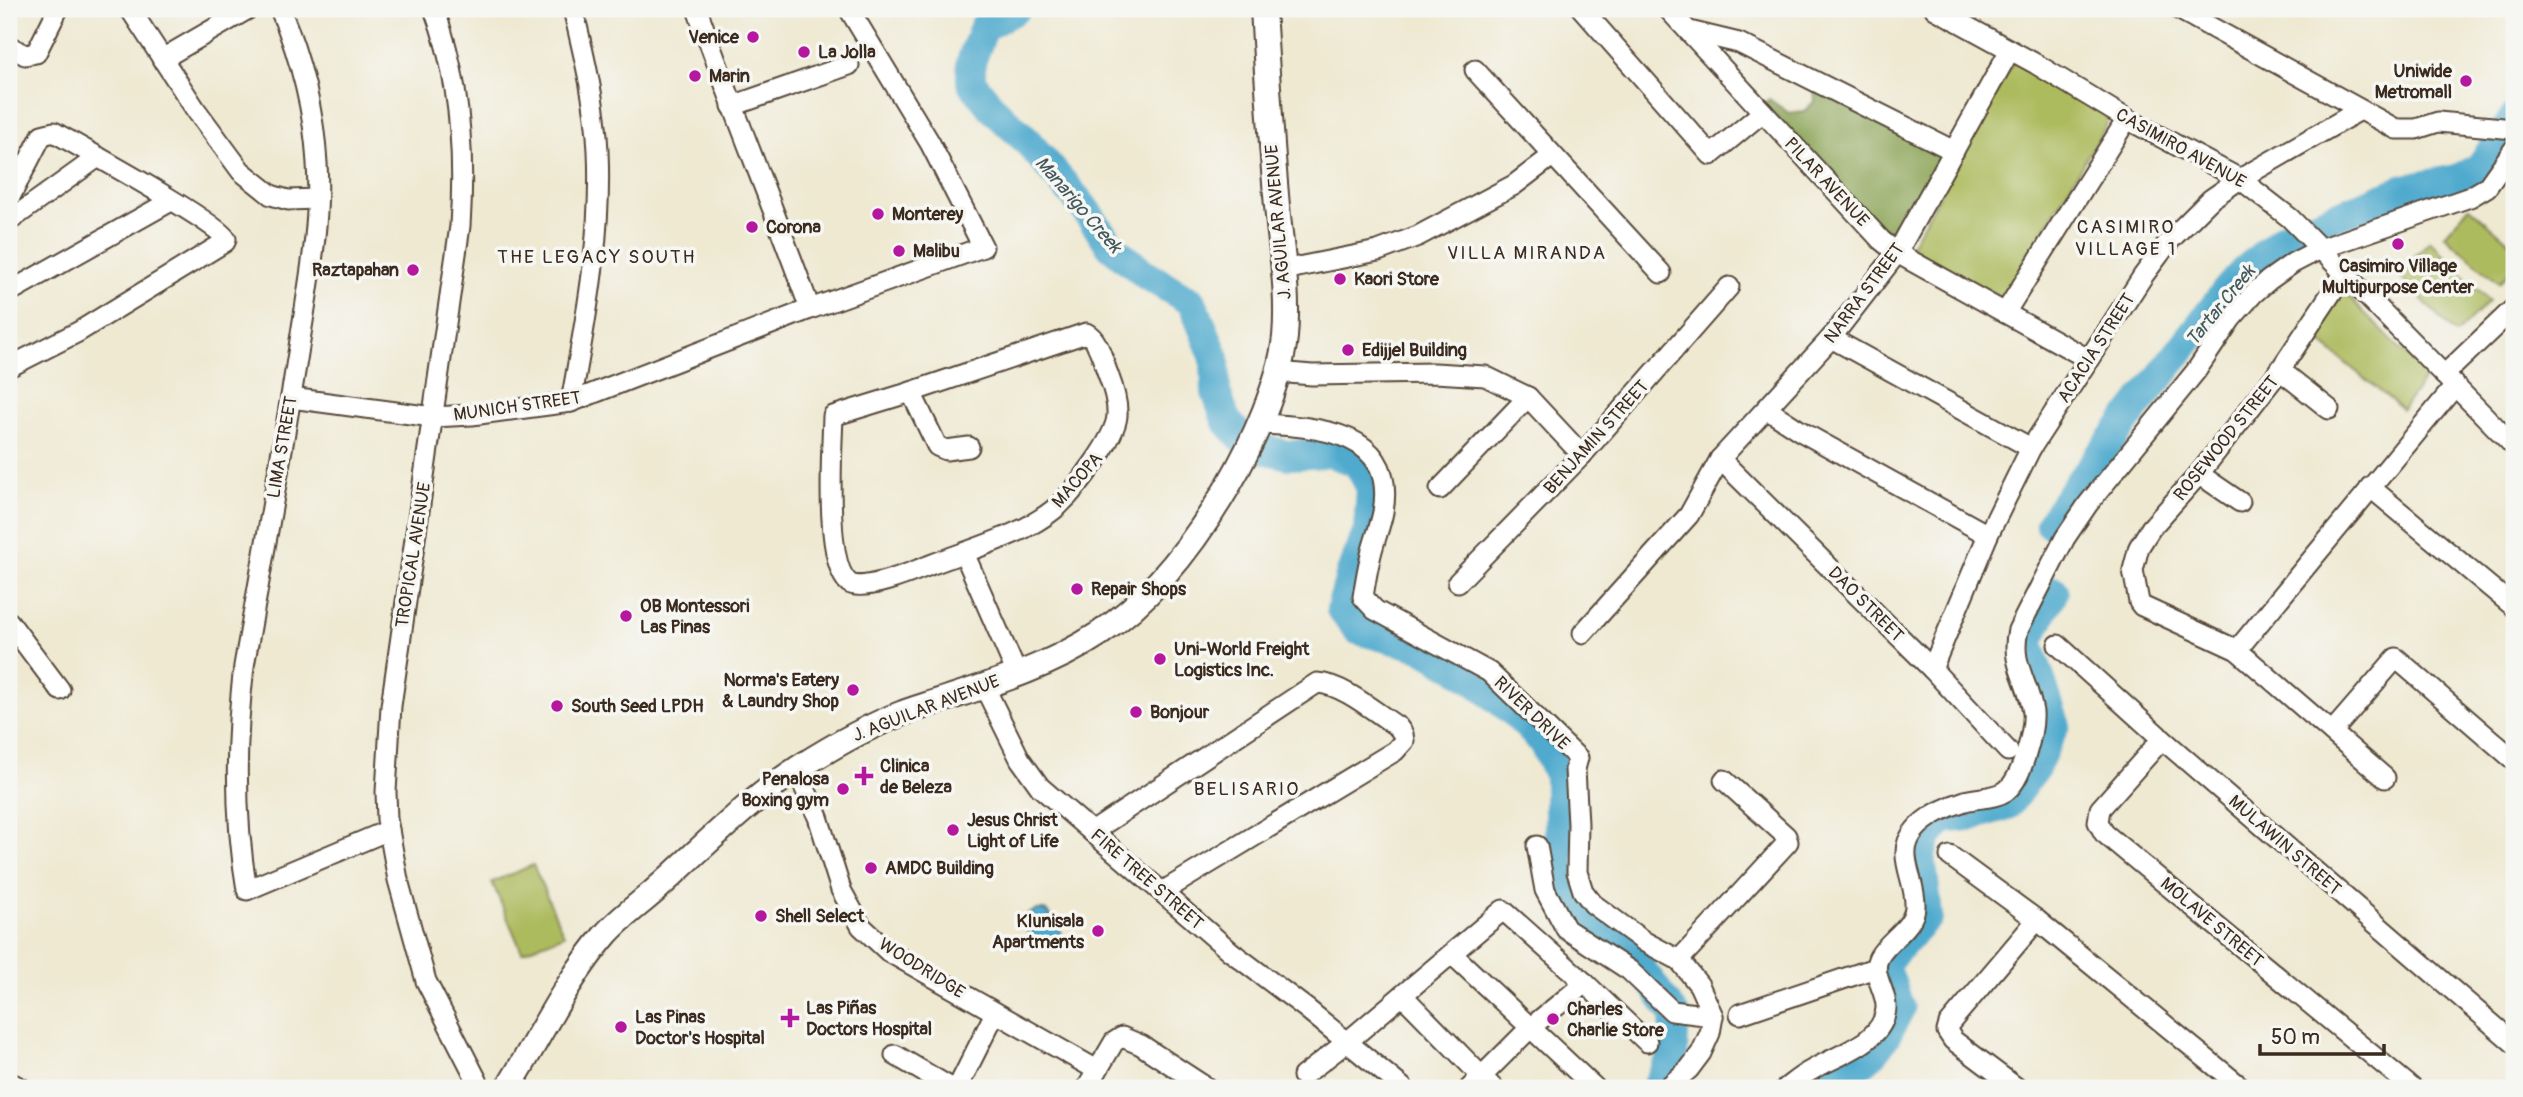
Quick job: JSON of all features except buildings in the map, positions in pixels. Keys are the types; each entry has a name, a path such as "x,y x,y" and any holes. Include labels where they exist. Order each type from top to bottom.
{"main road":[{"name":"J. AGUILAR AVENUE","path":"508,1088 584,962 608,932 716,835 796,769 851,736 900,715 1017,674 1100,633 1133,607 1185,550 1211,516 1242,463 1259,427 1285,340 1286,296 1271,145 1263,9"}],"street":[{"path":"9,46 25,55 36,53 58,9"},
{"path":"130,9 226,152 248,178 271,195 288,200 317,199"},
{"path":"162,59 248,9"},
{"name":"LIMA STREET","path":"281,9 300,64 314,130 317,199 315,239 291,398 244,666 239,710 236,776 242,863 247,890 389,830"},
{"name":"TROPICAL AVENUE","path":"434,9 456,89 463,159 460,226 391,706 386,792 389,830 406,913 426,981 481,1088"},
{"path":"571,402 587,317 597,226 598,150 586,63 573,9"},
{"path":"697,9 810,309"},
{"name":"MUNICH STREET","path":"291,398 433,417 472,415 571,402 810,309 983,247 930,142 849,9"},
{"path":"1584,9 1711,155 1763,112"},
{"name":"PILAR AVENUE","path":"1668,9 1881,240 1897,253 2088,359"},
{"name":"CASIMIRO AVENUE","path":"1935,9 2127,119 2240,179 2290,218 2514,446"},
{"path":"2178,9 2396,129 2416,129 2438,122 2514,129"},
{"path":"1689,31 1739,43 1954,151"},
{"name":"NARRA STREET","path":"1583,633 1689,515 1720,459 1768,410 1831,338 1897,253 2010,50"},
{"path":"732,106 849,65"},
{"path":"1475,71 1661,273"},
{"name":"ACACIA STREET","path":"1932,669 1988,535 2031,448 2143,276 2170,240 2211,199 2240,179 2360,110"},
{"path":"2006,313 2127,119"},
{"path":"9,199 42,135 54,132 225,236 225,242 78,332 9,367"},
{"path":"1786,1088 1813,1069 1858,1047 1884,1017 1887,1006 1875,968 1882,952 1908,923 1915,907 1904,854 1915,829 1927,819 1964,801 1990,798 2006,791 2017,779 2032,729 2033,715 2014,647 2018,630 2065,538 2101,485 2196,371 2238,310 2269,279 2294,263 2315,244 2470,197 2487,187 2514,149"},
{"path":"1283,270 1378,251 1418,236 1514,185 1552,156"},
{"path":"9,221 98,157"},
{"path":"9,292 171,201"},
{"name":"ROSEWOOD STREET","path":"2237,650 2142,606 2138,601 2133,569 2139,547 2151,528 2199,474 2280,370 2344,274"},
{"name":"BENJAMIN STREET","path":"1458,582 1582,455 1729,287"},
{"path":"2385,778 2237,650 2370,487 2449,380 2514,308"},
{"name":"MACOPA","path":"1086,333 1095,341 1114,391 1117,417 1105,448 1060,505 1024,528 964,552 878,583 855,586 847,582 841,570 832,527 830,490 833,415 911,392 1086,333"},
{"path":"1831,338 2031,448"},
{"path":"2280,370 2329,409"},
{"path":"1277,372 1311,375 1435,373 1485,376 1528,397 1582,455"},
{"path":"911,392 937,446 946,450 969,447"},
{"path":"1440,489 1528,397"},
{"path":"1768,410 1802,432 1988,535"},
{"name":"RIVER DRIVE","path":"1259,427 1307,427 1334,432 1356,442 1379,462 1385,485 1384,511 1370,559 1363,597 1367,604 1489,672 1578,758 1575,769 1577,872 1583,891 1593,904 1645,942 1679,960 1708,1001 1708,1016"},
{"name":"DAO STREET","path":"1720,459 1932,669 2008,751"},
{"path":"2199,474 2240,502"},
{"path":"2370,487 2514,607"},
{"path":"964,552 1017,674"},
{"path":"9,622 61,690"},
{"name":"MULAWIN STREET","path":"2058,645 2162,739 2514,1043"},
{"path":"2332,732 2396,658 2514,760"},
{"path":"1092,832 1317,683 1339,689 1398,727 1403,734 1404,741 1395,751 1162,892"},
{"name":"FIRE TREE STREET","path":"984,686 1020,759 1040,787 1230,951 1347,1042 1393,1085"},
{"name":"MOLAVE STREET","path":"2162,739 2099,809 2098,822 2104,833 2412,1088"},
{"name":"WOODRIDGE","path":"796,769 818,817 841,890 861,926 889,952 1097,1070"},
{"path":"1679,960 1788,842 1786,836 1724,780"},
{"path":"1537,846 1545,890 1566,929 1629,970 1672,1011 1708,1016 1710,1033 1701,1053 1689,1069 1667,1088"},
{"path":"1950,856 2037,920 2239,1088"},
{"path":"1303,1076 1503,910 1647,1042"},
{"path":"2017,1088 1953,1040 1947,1031 1949,1024 2037,920"},
{"path":"1452,954 1595,1088"},
{"path":"1740,1014 1875,968"},
{"path":"1402,996 1481,1084 1531,1027 1585,983"},
{"path":"895,1055 951,1088 958,1087 995,1013"},
{"path":"1087,1088 1114,1042 1122,1037 1141,1045 1206,1088"},
{"path":"9,1082 21,1088"}],"green space":[{"path":"2014,61 2112,115 2003,299 1909,249"},
{"path":"1814,85 1943,157 1895,244 1764,104 1769,99 1789,113 1804,111 1815,101"},
{"path":"2469,207 2514,246 2514,266 2499,283 2444,235"},
{"path":"2430,241 2489,301 2456,334 2397,274"},
{"path":"2342,290 2427,376 2402,409 2309,333"},
{"path":"533,865 564,935 522,952 492,882"}],"water":[{"path":"1036,910 1045,910 1059,924 1061,936 1054,947 1045,946 1023,927 1024,916"}],"waterway":[{"name":"Manarigo Creek","path":"1016,9 984,27 971,62 971,82 1082,205 1111,246 1146,275 1192,302 1215,358 1216,392 1226,420 1243,439 1263,449 1288,455 1329,453 1357,462 1371,488 1368,531 1351,573 1341,609 1358,630 1421,647 1469,676 1511,710 1542,741 1559,776 1559,862 1564,894 1580,913 1616,934 1675,1015 1673,1055 1656,1088"},
{"name":"Tartar Creek","path":"2050,524 2076,486 2243,272 2285,236 2405,189 2457,179 2479,168 2514,118"},
{"name":"Tartar Creek","path":"1805,1088 1866,1060 1881,1043 1900,1009 1885,965 1928,916 1921,855 1926,838 1944,818 1969,817 2008,805 2035,768 2055,724 2028,641 2054,591"}],"place":[{"name":"Venice","path":"753,37"},
{"name":"La Jolla","path":"804,52"},
{"name":"Marin","path":"695,76"},
{"name":"Uniwide Metromall","path":"2466,81"},
{"name":"Monterey","path":"878,214"},
{"name":"Corona","path":"752,227"},
{"name":"Casimiro Village Multipurpose Center","path":"2398,244"},
{"name":"Malibu","path":"899,251"},
{"name":"Raztapahan","path":"413,270"},
{"name":"Kaori Store","path":"1340,279"},
{"name":"Edijjel Building","path":"1348,350"},
{"name":"Repair Shops","path":"1077,589"},
{"name":"OB Montessori Las Pinas","path":"626,616"},
{"name":"Uni-World Freight Logistics Inc.","path":"1160,659"},
{"name":"Norma's Eatery & Laundry Shop","path":"853,690"},
{"name":"South Seed LPDH","path":"557,706"},
{"name":"Bonjour","path":"1136,712"},
{"name":"Clinica de Beleza","path":"864,776"},
{"name":"Penalosa Boxing gym","path":"843,789"},
{"name":"Jesus Christ Light of Life","path":"953,830"},
{"name":"AMDC Building","path":"871,868"},
{"name":"Shell Select","path":"761,916"},
{"name":"KIunisala Apartments","path":"1098,931"},
{"name":"Las Piñas Doctors Hospital","path":"790,1018"},
{"name":"Charles Charlie Store","path":"1553,1019"},
{"name":"Las Pinas Doctor's Hospital","path":"621,1027"}],"district":[{"name":"CASIMIRO VILLAGE 1","path":"2126,237"},
{"name":"VILLA MIRANDA","path":"1527,252"},
{"name":"THE LEGACY SOUTH","path":"597,256"},
{"name":"BELISARIO","path":"1247,788"}]}
